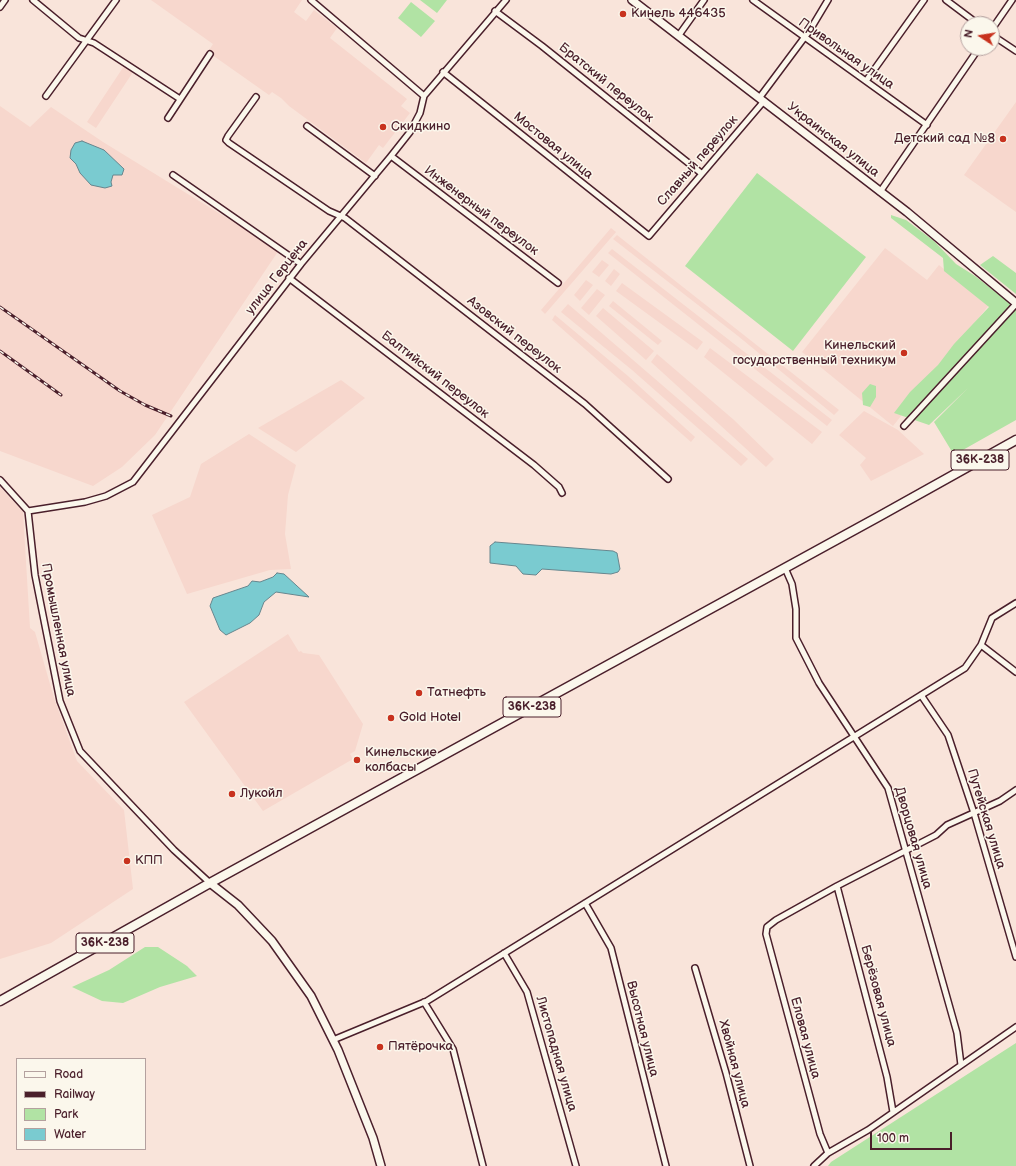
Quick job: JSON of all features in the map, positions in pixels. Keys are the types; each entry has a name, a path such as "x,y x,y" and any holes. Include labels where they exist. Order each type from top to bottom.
{"main road":[{"name":"Украинская улица","path":"632,0 907,212 1016,304"},
{"name":"36К-238","path":"0,1001 210,883 1016,440"},
{"path":"210,883 238,905 272,941 311,996 333,1040 373,1138 381,1166"}],"street":[{"path":"0,8 5,0"},
{"path":"33,0 78,38 94,43 180,99"},
{"path":"46,96 116,0"},
{"path":"312,0 424,96"},
{"name":"улица Герцена","path":"28,511 85,502 106,496 133,482 300,264 392,156 410,132 420,113 424,96 495,11 506,0"},
{"path":"678,35 704,0"},
{"name":"Привольная улица","path":"753,0 803,38 927,125"},
{"name":"Славный переулок","path":"649,236 762,99 810,30 828,0"},
{"path":"866,81 924,0"},
{"path":"946,0 967,16"},
{"path":"1000,17 1012,0"},
{"name":"Братский переулок","path":"495,11 542,46 701,173"},
{"path":"1000,40 1016,51"},
{"path":"168,118 210,54"},
{"path":"880,192 974,56"},
{"name":"Мостовая улица","path":"444,72 649,236"},
{"name":"Азовский переулок","path":"256,97 226,140 329,211 342,215 585,404 668,479"},
{"path":"307,126 376,176"},
{"name":"Инженерный переулок","path":"392,156 558,283"},
{"path":"173,175 300,264"},
{"name":"Балтийский переулок","path":"289,278 534,465 559,487 562,493"},
{"path":"904,426 1016,304"},
{"path":"0,480 28,511"},
{"name":"Промышленная улица","path":"28,511 35,575 60,701 80,750 174,850 210,883"},
{"name":"Дворцовая улица","path":"785,568 792,584 795,602 796,638 819,683 888,788 957,1033 961,1065"},
{"path":"333,1040 424,1002 965,668 981,645 992,618 1016,603"},
{"path":"981,645 1016,672"},
{"name":"Путейская улица","path":"921,695 948,735 974,813 1016,957"},
{"path":"837,886 905,849 936,835 946,825 1000,801 1016,790"},
{"name":"Еловая улица","path":"828,1153 820,1134 766,934 767,927 776,920 837,886"},
{"name":"Берёзовая улица","path":"837,886 887,1077 893,1112"},
{"name":"Высотная улица","path":"585,903 611,948 666,1166"},
{"name":"Листопадная улица","path":"504,953 527,992 576,1166"},
{"name":"Хвойная улица","path":"695,968 726,1073 750,1166"},
{"path":"424,1002 453,1049 483,1166"},
{"path":"814,1166 828,1153 868,1130 1016,1026"}],"shaded area":[{"path":"151,0 302,0 294,12 306,21 314,10 337,28 330,38 407,99 401,106 410,113 383,148 379,145 366,163 289,106 281,98 272,92 269,95 208,52 213,44"},
{"path":"124,66 133,72 96,128 87,122"},
{"name":"Детский сад №8","path":"1016,102 1016,212 964,175"},
{"path":"0,106 30,127 51,107 103,142 279,250 155,435 122,467 93,486 0,451"},
{"path":"611,228 616,232 545,314 541,310"},
{"path":"617,235 839,410 834,415 738,336 613,239"},
{"name":"Кинельский государственный техникум","path":"885,248 927,280 939,265 989,305 893,426 802,352"},
{"path":"612,249 832,420 827,426 608,253"},
{"path":"602,260 609,265 599,277 592,272"},
{"path":"614,269 620,274 611,286 605,281"},
{"path":"586,280 593,285 580,301 574,295"},
{"path":"622,283 703,342 697,350 616,291"},
{"path":"597,289 605,295 589,315 581,308"},
{"path":"613,301 662,341 658,345 609,306"},
{"path":"568,304 748,459 741,466 632,370 561,312"},
{"path":"603,308 654,351 646,360 596,316"},
{"path":"555,315 628,376 695,437 691,442 552,320"},
{"path":"710,348 822,432 812,444 704,357"},
{"path":"657,354 734,420 774,459 766,467 651,362"},
{"path":"341,380 365,398 296,452 258,428"},
{"path":"864,411 898,430 924,454 871,481 860,465 866,458 839,435"},
{"path":"249,434 296,465 288,495 285,534 291,569 270,570 187,594 152,515 190,497 201,464"},
{"path":"0,487 23,512 30,628 35,632 54,698 77,761 124,810 133,889 51,943 0,959"},
{"path":"288,634 299,652 301,651 303,653 319,655 363,724 355,751 350,754 353,759 263,811 184,702"}],"green space":[{"path":"420,0 447,0 437,13"},
{"path":"411,2 435,21 421,37 398,18"},
{"path":"757,173 866,257 793,351 685,266"},
{"path":"891,215 906,220 934,241 956,264 975,276 1016,308 1016,420 954,455 934,422 968,388 929,425 894,413 910,392 938,365 954,344 989,307 944,271 943,258 891,218"},
{"path":"993,256 1016,273 1016,294 980,265"},
{"path":"870,384 876,386 876,397 870,407 863,405 862,393"},
{"path":"145,947 158,947 187,966 197,976 160,987 123,1003 102,1001 72,987 109,970"},
{"path":"1016,1043 1016,1166 828,1166 831,1162"}],"water":[{"path":"82,141 104,150 124,169 122,175 113,175 111,182 112,186 105,188 91,185 80,173 76,164 70,158 71,150 75,143"},
{"path":"495,542 613,551 617,553 620,569 618,572 611,574 542,569 536,575 523,574 516,566 490,563 490,546"},
{"path":"277,573 284,574 309,597 276,592 264,602 259,615 250,623 226,635 220,630 210,606 213,598 248,586 252,581 260,582 273,577"}],"railway":[{"path":"0,307 120,391 145,405 171,416"},
{"path":"0,351 61,395"}],"place":[{"name":"Кинель 446435","path":"623,14"},
{"name":"Скидкино","path":"383,127"},
{"name":"Детский сад №8","path":"1003,139"},
{"name":"Кинельский государственный техникум","path":"904,353"},
{"name":"Татнефть","path":"419,693"},
{"name":"Gold Hotel","path":"391,718"},
{"name":"Кинельские колбасы","path":"357,760"},
{"name":"Лукойл","path":"232,794"},
{"name":"КПП","path":"127,861"},
{"name":"Пятёрочка","path":"380,1047"}]}
